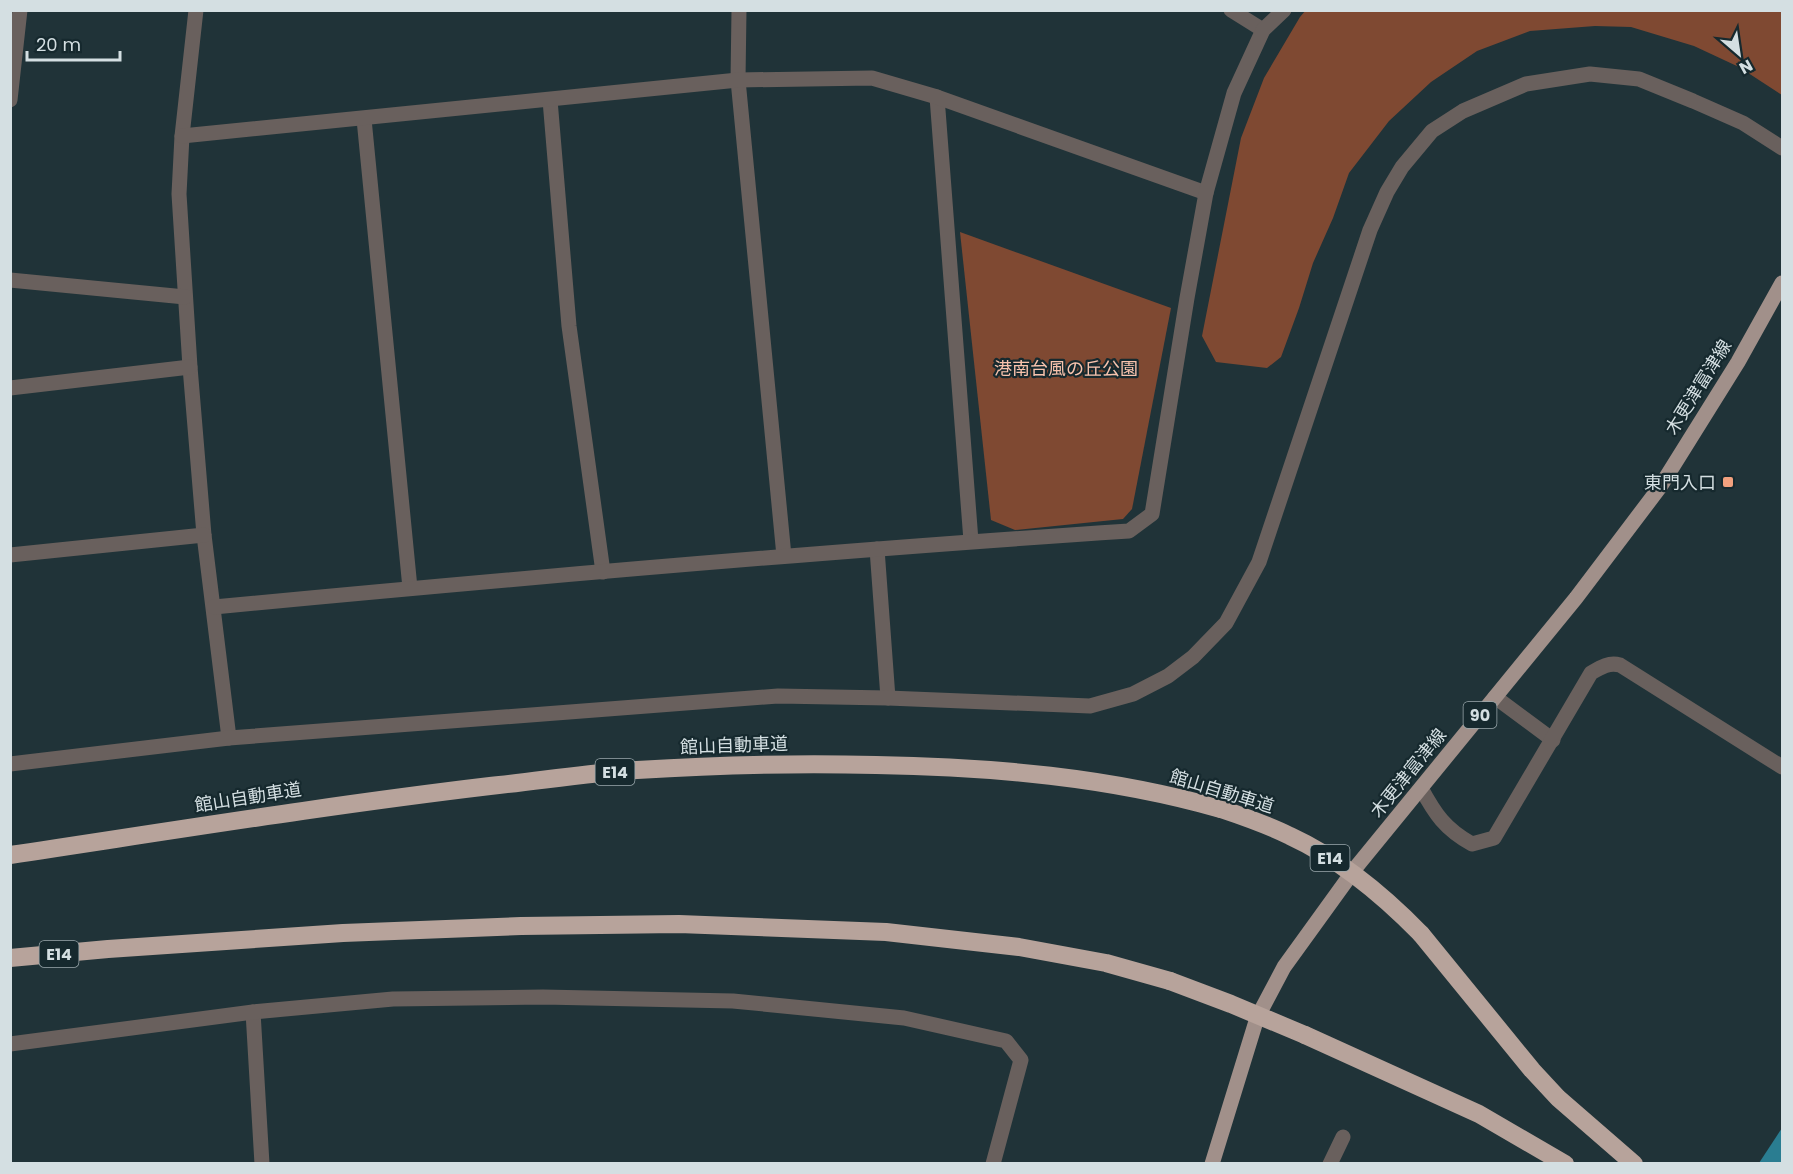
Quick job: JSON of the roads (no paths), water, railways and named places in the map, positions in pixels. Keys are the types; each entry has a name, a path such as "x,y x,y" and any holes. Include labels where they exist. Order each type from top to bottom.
{"highway":[{"name":"館山自動車道","path":"10,855 400,797 634,770 801,763 924,766 1041,774 1128,787 1183,798 1259,822 1291,836 1342,866 1389,903 1421,934 1532,1071 1558,1098 1634,1164"},
{"name":"E14","path":"10,958 343,933 521,926 679,924 886,932 1019,947 1106,963 1170,981 1231,1004 1479,1114 1565,1164"}],"main road":[{"name":"木更津富津線","path":"1212,1164 1257,1018 1284,967 1357,866 1576,598 1660,487 1738,362 1782,283"}],"street":[{"path":"10,100 20,10"},
{"path":"196,10 182,136 179,194 204,535 229,738"},
{"path":"739,10 738,80 784,556"},
{"path":"1231,10 1263,30"},
{"path":"214,607 784,556 1129,531 1152,514 1206,193 1234,93 1263,30 1284,10"},
{"path":"10,764 229,738 778,696 1090,706 1132,694 1168,676 1193,657 1210,640 1226,622 1259,562 1370,230 1387,192 1402,167 1432,131 1463,111 1526,84 1590,74 1639,79 1694,100 1743,123 1782,148"},
{"path":"182,136 738,80 872,78 937,97 1206,193"},
{"path":"937,97 972,542"},
{"path":"550,100 569,326 603,572"},
{"path":"364,119 410,588"},
{"path":"10,280 185,297"},
{"path":"10,388 190,367"},
{"path":"10,555 204,535"},
{"path":"878,549 888,698"},
{"path":"1421,788 1436,816 1456,835 1472,844 1494,838 1591,673 1605,665 1613,664 1620,665 1782,767"},
{"path":"1495,697 1553,740"},
{"path":"10,1044 253,1012 393,999 543,997 733,1001 904,1018 1006,1041 1021,1060 993,1164"},
{"path":"253,1012 262,1164"},
{"path":"1330,1164 1343,1137"}],"water":[{"path":"1782,1128 1782,1163 1759,1163"}],"place":[{"name":"東門入口","path":"1728,482"}],"park label":[{"name":"港南台風の丘公園","path":"1066,368"}]}
